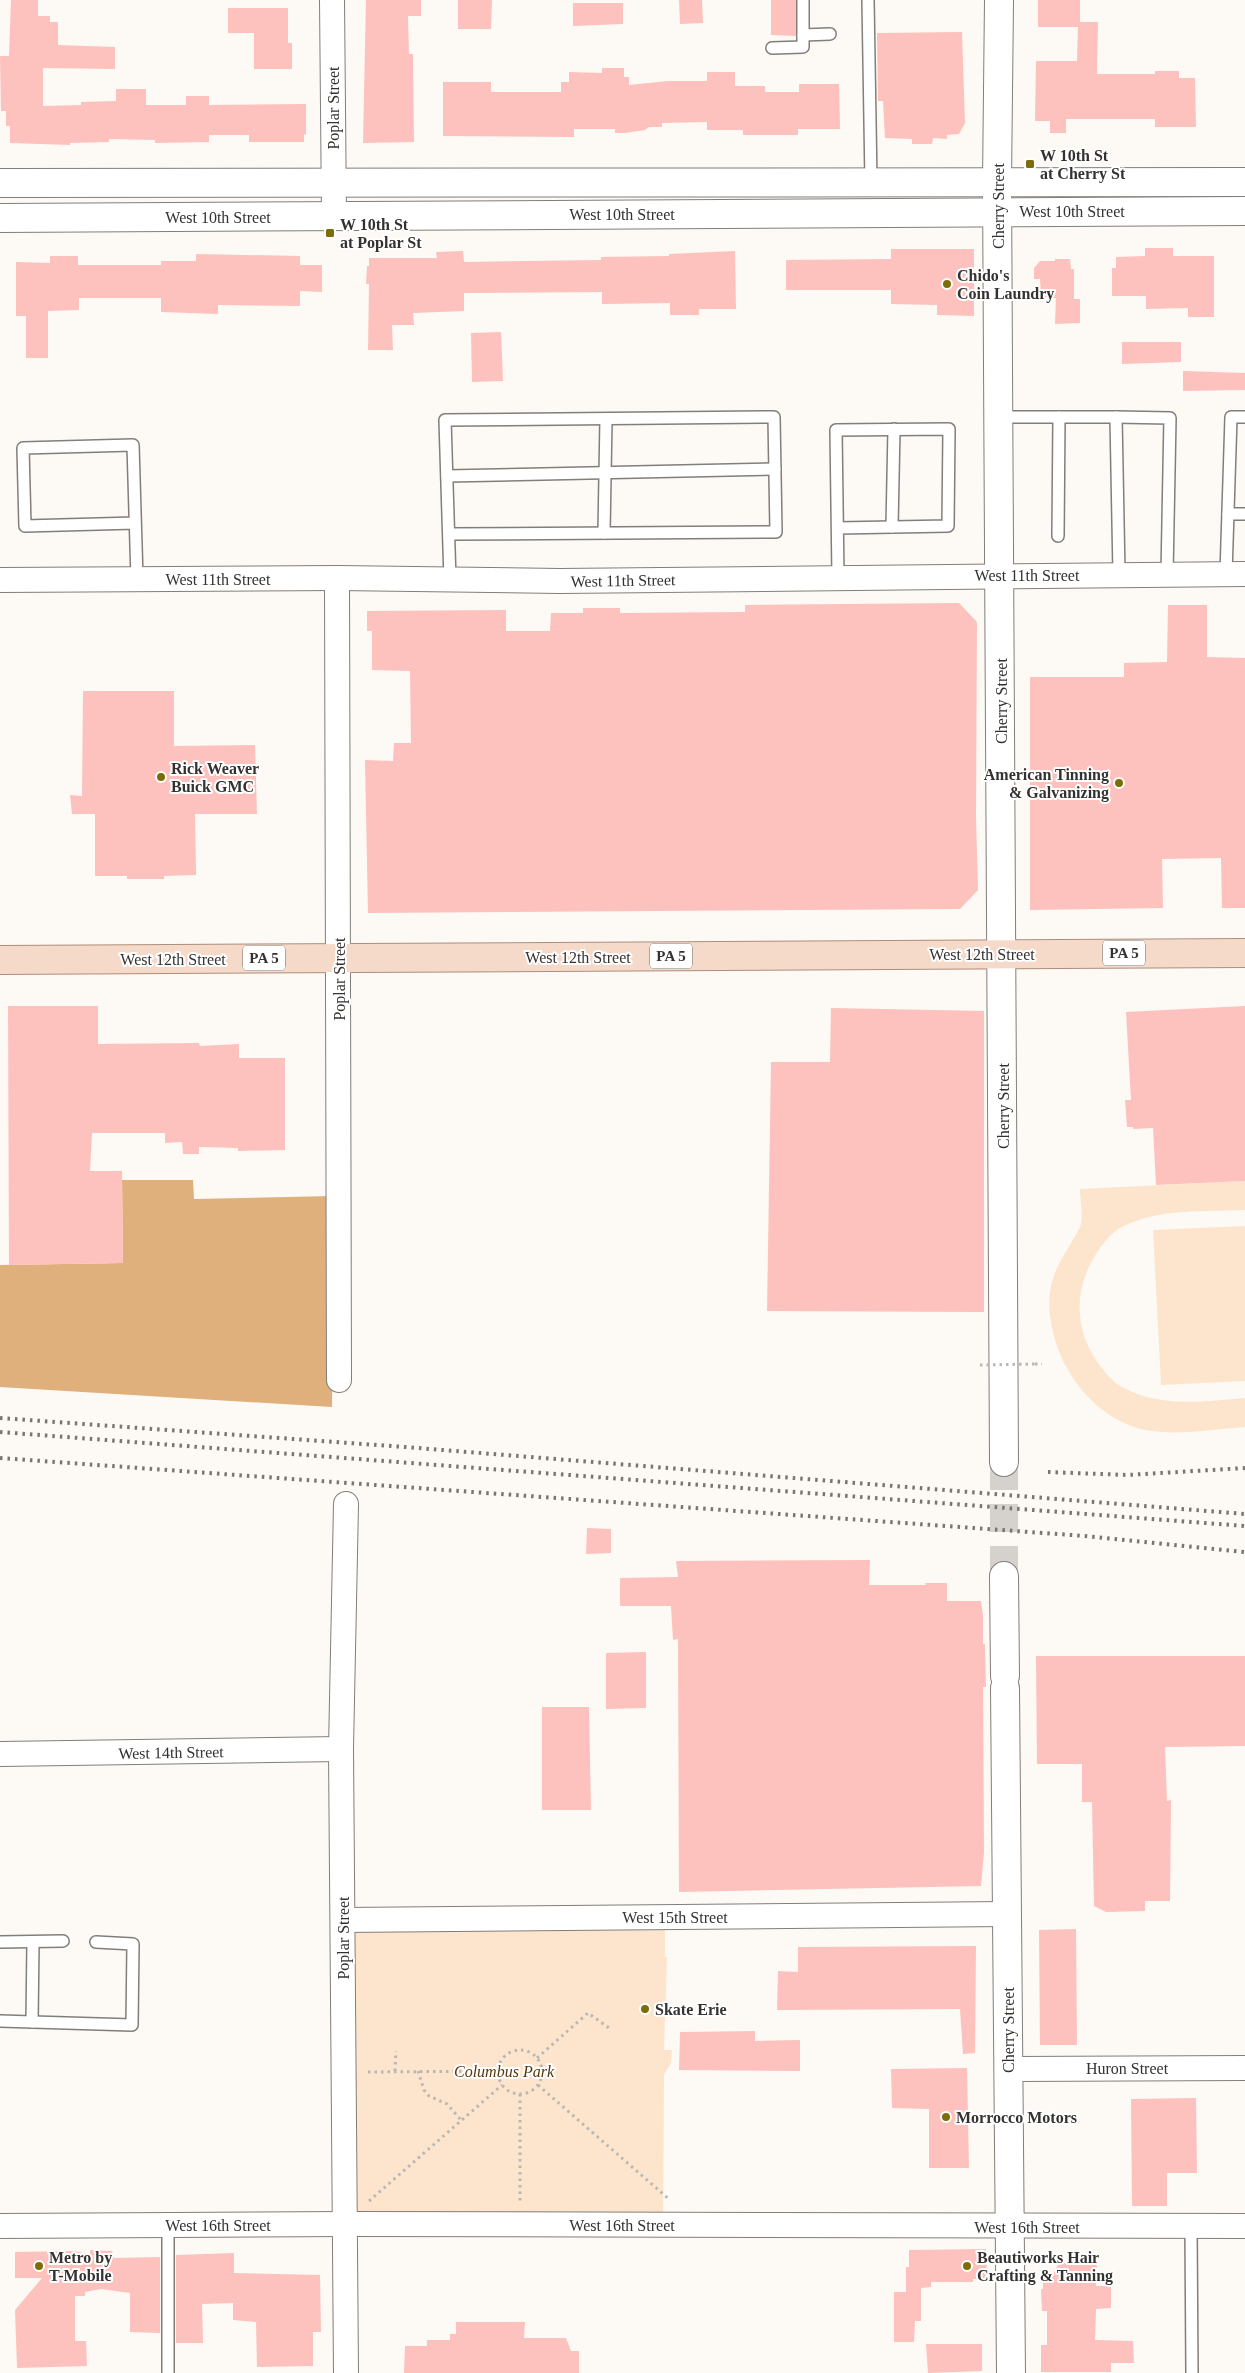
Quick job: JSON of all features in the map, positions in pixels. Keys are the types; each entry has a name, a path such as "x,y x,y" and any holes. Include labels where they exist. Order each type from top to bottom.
{"main road":[{"name":"West 12th Street","path":"0,960 1245,953"}],"street":[{"name":"Poplar Street","path":"332,0 334,216"},
{"name":"Cherry Street","path":"999,0 997,182 1001,575 1004,1462"},
{"path":"667,214 668,182"},
{"name":"West 10th Street","path":"0,183 1245,182"},
{"name":"West 10th Street","path":"0,218 1245,211"},
{"name":"West 11th Street","path":"0,580 337,578 560,581 1236,574"},
{"name":"Poplar Street","path":"337,578 339,1380"},
{"name":"Poplar Street","path":"346,1504 342,1749 346,2373"},
{"name":"Cherry Street","path":"1004,1576 1011,2373"},
{"name":"West 14th Street","path":"0,1754 342,1749"},
{"name":"West 15th Street","path":"343,1920 1007,1914"},
{"name":"Huron Street","path":"1008,2069 1245,2068"},
{"name":"West 16th Street","path":"0,2226 345,2224 1010,2227 1245,2226"}],"lane":[{"path":"772,48 803,47 803,0"},
{"path":"868,0 871,182"},
{"path":"803,35 830,34"},
{"path":"449,534 776,532 774,417 445,420 450,580"},
{"path":"999,417 1170,418 1167,574"},
{"path":"1058,536 1059,417"},
{"path":"1116,417 1119,574"},
{"path":"1236,574 1228,514 1231,417 1245,417"},
{"path":"604,533 606,419"},
{"path":"892,527 894,429"},
{"path":"838,528 948,526 949,429 836,430 838,577"},
{"path":"135,523 26,526 23,448 133,445 137,579"},
{"path":"447,476 775,469"},
{"path":"1228,514 1245,514"},
{"path":"0,1942 62,1941"},
{"path":"32,2022 33,1942"},
{"path":"0,2021 132,2024 132,1944 96,1942"},
{"path":"168,2225 168,2373"},
{"path":"1191,2227 1192,2373"}],"path":[{"path":"980,1365 1042,1364"},
{"path":"536,2058 588,2013 612,2030"},
{"path":"514,2050 528,2051 536,2058 542,2073 538,2085 530,2092 520,2094 508,2090 502,2085 497,2071 502,2058 514,2050"},
{"path":"396,2051 396,2072"},
{"path":"418,2071 419,2079 429,2096 447,2104 461,2121"},
{"path":"368,2072 497,2071"},
{"path":"369,2201 502,2085"},
{"path":"538,2085 670,2200"},
{"path":"520,2094 520,2201"}],"green space":[{"path":"1245,1181 1245,1210 1166,1214 1136,1221 1115,1232 1103,1244 1090,1265 1084,1280 1080,1309 1085,1339 1101,1367 1112,1380 1126,1389 1155,1399 1184,1402 1245,1398 1245,1427 1196,1432 1158,1432 1125,1423 1105,1412 1088,1397 1074,1379 1062,1358 1054,1337 1050,1314 1050,1292 1058,1265 1080,1227 1082,1214 1080,1189"},
{"path":"1245,1226 1245,1381 1161,1385 1153,1230"},
{"name":"Columbus Park","path":"665,1917 665,1957 667,1957 664,2050 672,2050 671,2063 664,2075 663,2226 345,2224 343,1920"}],"shaded area":[{"path":"122,1180 193,1180 194,1199 333,1196 332,1407 0,1387 0,1265 123,1263"}],"building":[{"path":"11,0 38,0 38,16 50,16 50,22 58,22 58,45 115,47 115,69 43,68 43,106 81,105 81,102 116,101 116,89 146,89 146,105 186,105 186,96 209,96 209,105 306,104 306,135 304,134 304,142 249,142 249,135 209,135 209,142 155,143 155,140 109,139 109,142 70,143 70,145 10,143 10,126 6,126 6,111 1,111 0,56 9,56"},
{"path":"366,0 421,0 421,16 408,16 409,54 413,54 414,142 363,143"},
{"path":"458,0 492,0 491,29 458,29"},
{"path":"679,0 702,0 703,23 680,24"},
{"path":"771,0 796,0 796,36 771,35"},
{"path":"1038,0 1080,0 1080,22 1098,22 1097,74 1155,74 1155,71 1179,71 1179,78 1195,78 1196,127 1155,127 1155,119 1066,119 1066,133 1050,133 1050,121 1035,121 1036,61 1077,61 1078,27 1038,27"},
{"path":"573,3 623,3 623,24 573,26"},
{"path":"228,8 288,8 288,43 292,43 292,69 254,69 254,33 228,33"},
{"path":"962,32 965,123 959,134 947,135 947,139 933,138 932,144 912,144 912,139 885,138 883,101 878,101 877,33"},
{"path":"602,68 624,68 624,77 629,77 629,85 668,81 707,81 707,72 735,72 735,86 765,86 765,92 799,92 799,84 839,84 840,129 798,129 798,135 743,135 743,130 707,130 707,122 662,123 662,127 649,127 645,130 625,133 615,133 615,129 574,129 574,137 443,136 443,82 491,82 491,92 561,92 561,82 569,82 569,72 602,73"},
{"path":"1145,248 1173,248 1173,256 1214,256 1214,317 1188,317 1188,308 1146,309 1146,296 1112,296 1112,268 1116,268 1116,257 1145,256"},
{"path":"891,249 974,249 974,316 937,315 937,305 891,304 891,290 786,290 786,260 891,259"},
{"path":"463,251 464,262 601,260 601,257 669,256 669,254 735,251 736,309 699,309 699,315 670,315 670,303 602,304 602,292 464,293 464,311 413,313 414,325 392,325 393,350 368,350 369,284 366,284 369,258 437,258 436,252"},
{"path":"196,254 300,256 300,265 322,265 322,292 300,291 300,306 218,305 218,314 161,312 161,298 79,298 79,310 48,311 48,358 26,358 26,316 16,316 16,262 50,263 50,256 78,256 78,265 161,265 161,261 196,261"},
{"path":"1055,259 1070,259 1071,269 1074,269 1074,299 1080,299 1080,323 1055,324 1056,298 1041,297 1040,279 1034,279 1034,268 1040,261 1055,261"},
{"path":"501,332 503,381 472,382 471,333"},
{"path":"1122,342 1181,342 1181,362 1122,364"},
{"path":"1183,371 1245,373 1245,390 1183,391"},
{"path":"959,603 977,622 976,817 978,890 960,909 368,913 365,760 393,761 394,743 411,743 410,671 372,670 372,631 367,631 367,611 506,610 506,631 550,631 551,613 583,613 583,608 620,608 620,613 745,612 745,605"},
{"name":"American Tinning & Galvanizing","path":"1168,605 1207,605 1207,657 1245,658 1245,908 1222,908 1221,858 1162,859 1163,908 1030,910 1030,677 1124,677 1124,663 1167,662"},
{"path":"83,691 174,691 174,746 255,745 257,814 195,814 196,875 164,876 164,879 127,879 127,876 95,876 95,814 72,814 70,795 82,796"},
{"path":"8,1006 98,1006 98,1044 199,1043 200,1046 239,1044 239,1058 285,1058 285,1150 238,1151 238,1148 199,1147 199,1154 183,1154 182,1142 165,1143 165,1133 92,1133 90,1171 122,1171 123,1263 9,1265"},
{"path":"1245,1006 1245,1181 1156,1185 1153,1128 1133,1129 1133,1127 1127,1127 1125,1100 1131,1100 1126,1012"},
{"path":"831,1008 984,1011 984,1312 767,1311 771,1062 830,1062"},
{"path":"587,1528 611,1529 611,1553 586,1554"},
{"path":"870,1560 869,1585 947,1583 947,1601 981,1601 986,1687 983,1687 984,1852 981,1886 679,1892 678,1639 673,1640 671,1606 620,1606 620,1578 678,1577 676,1561"},
{"path":"646,1652 646,1708 606,1709 606,1653"},
{"path":"1036,1656 1245,1656 1245,1746 1165,1747 1167,1801 1171,1800 1170,1901 1145,1901 1145,1911 1106,1912 1094,1906 1092,1802 1082,1802 1082,1764 1037,1764"},
{"path":"542,1707 589,1707 591,1810 542,1810"},
{"path":"1076,1929 1077,2045 1040,2045 1039,1930"},
{"path":"976,1946 975,2053 963,2054 960,2009 777,2010 778,1971 798,1972 798,1947"},
{"path":"755,2031 755,2041 800,2040 800,2071 679,2070 680,2032"},
{"path":"967,2068 969,2168 929,2168 929,2109 892,2108 891,2069"},
{"path":"1196,2098 1197,2173 1167,2173 1167,2206 1132,2206 1131,2099"},
{"path":"986,2249 987,2279 973,2279 973,2282 931,2282 931,2287 921,2288 921,2321 915,2321 914,2342 894,2342 894,2292 906,2292 906,2267 909,2267 909,2250"},
{"path":"90,2250 112,2251 114,2258 160,2257 160,2333 130,2332 130,2293 101,2289 85,2292 85,2296 75,2296 75,2341 86,2341 87,2366 17,2368 15,2310 42,2278 15,2278 15,2252 75,2251 90,2255"},
{"path":"234,2253 234,2273 320,2275 321,2332 313,2332 313,2366 257,2367 256,2322 233,2320 233,2303 202,2304 203,2343 176,2343 176,2255"},
{"path":"1061,2259 1066,2264 1097,2264 1096,2286 1111,2286 1111,2308 1096,2309 1095,2340 1133,2341 1134,2363 1111,2363 1111,2372 1041,2372 1041,2345 1047,2345 1047,2311 1042,2311 1041,2289 1043,2289 1043,2282 1049,2282"},
{"path":"456,2322 525,2322 524,2338 566,2338 571,2351 579,2351 579,2373 404,2373 405,2346 427,2346 427,2340 450,2340 450,2334 456,2334"},
{"path":"926,2344 982,2344 982,2371 928,2373"}],"tunnel":[{"path":"1004,1462 1004,1576"}],"railway":[{"path":"0,1418 405,1447 1245,1514"},
{"path":"0,1432 1245,1526"},
{"path":"0,1458 1085,1536 1245,1552"},
{"path":"1048,1472 1127,1475 1245,1468"}],"place":[{"name":"W 10th St at Cherry St","path":"1030,164"},
{"name":"W 10th St at Poplar St","path":"330,233"},
{"name":"Chido's Coin Laundry","path":"947,284"},
{"name":"Rick Weaver Buick GMC","path":"161,777"},
{"name":"American Tinning & Galvanizing","path":"1119,783"},
{"name":"Skate Erie","path":"645,2009"},
{"name":"Morrocco Motors","path":"946,2117"},
{"name":"Metro by T-Mobile","path":"39,2266"},
{"name":"Beautiworks Hair Crafting & Tanning","path":"967,2266"}]}
